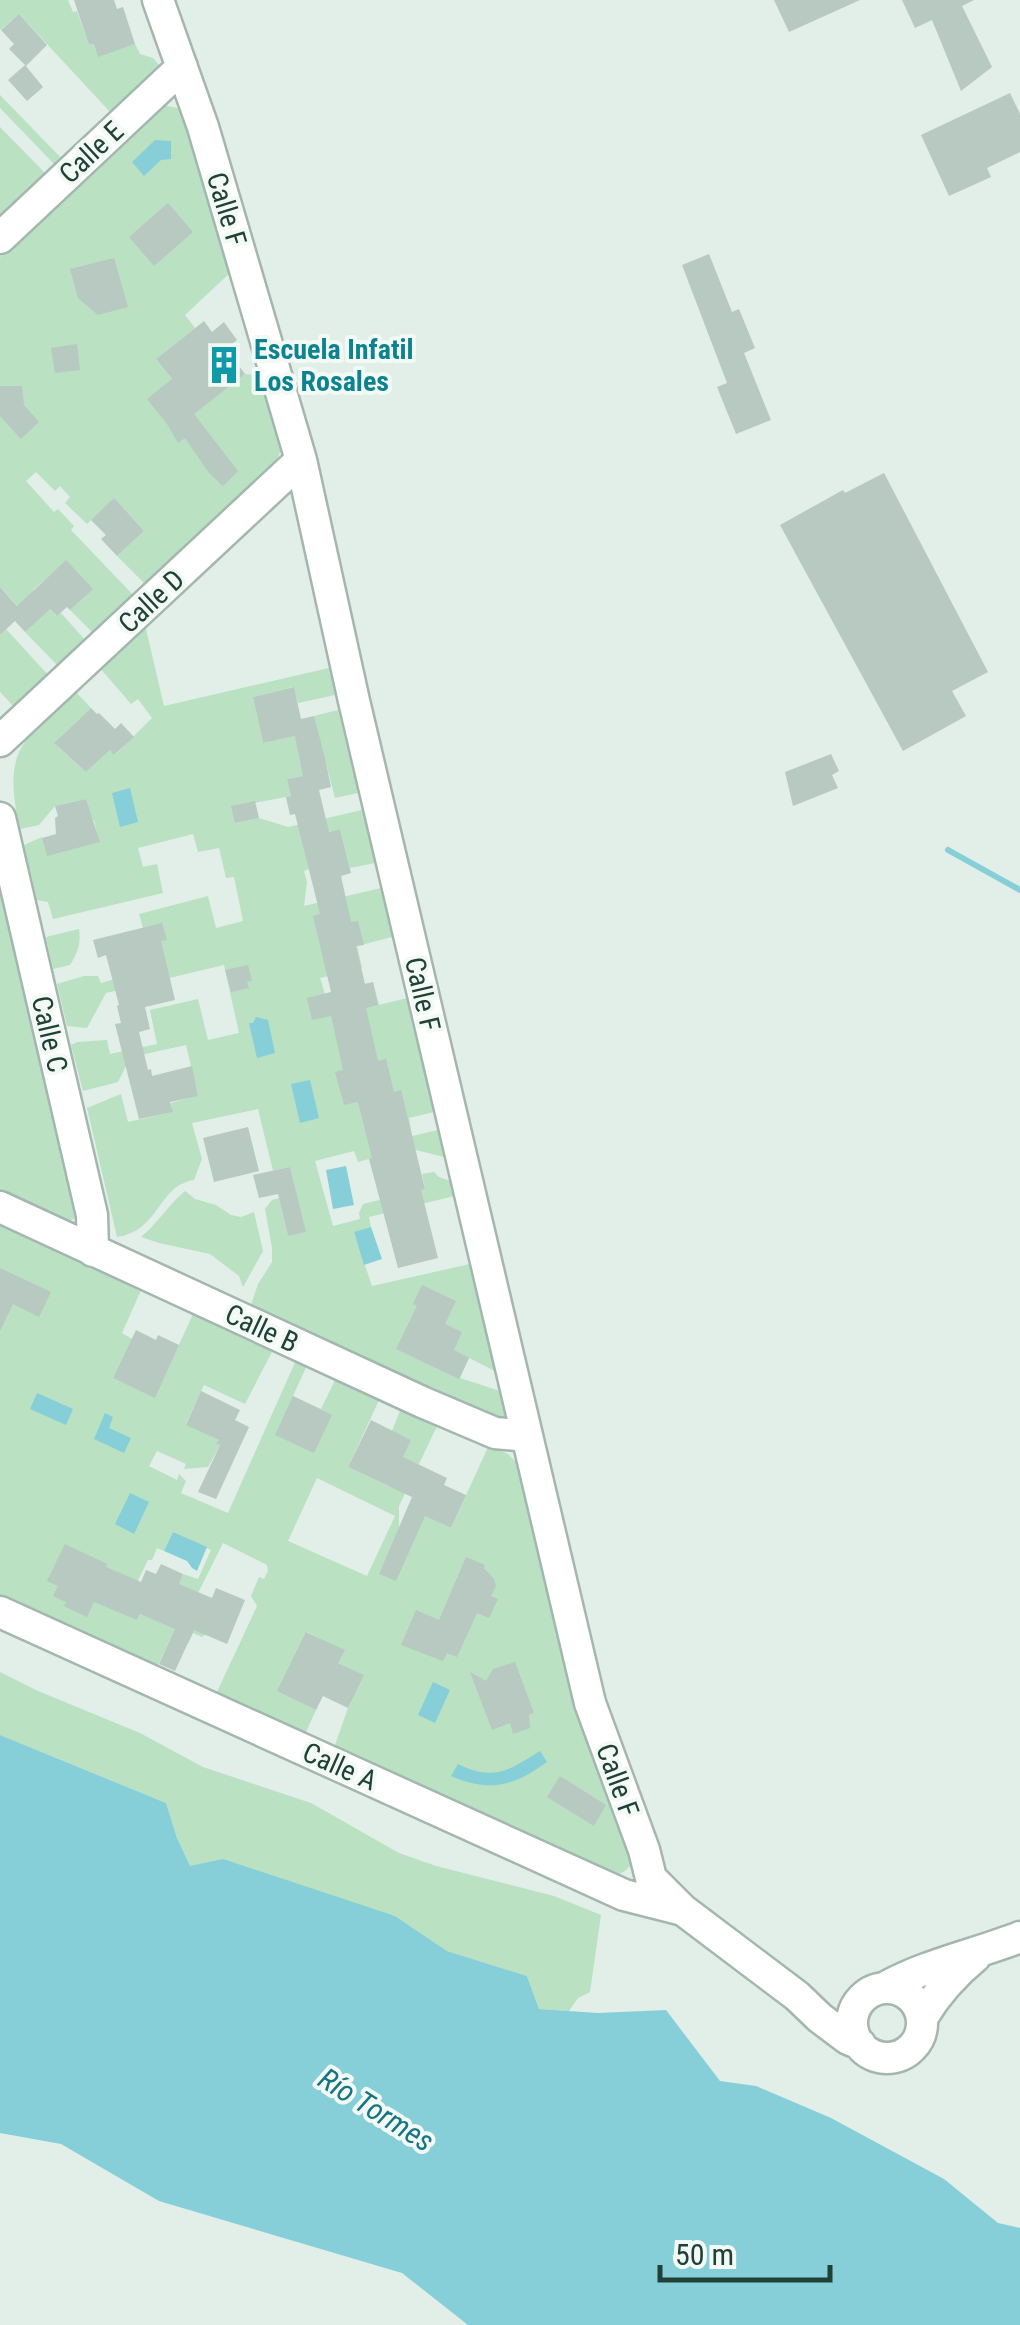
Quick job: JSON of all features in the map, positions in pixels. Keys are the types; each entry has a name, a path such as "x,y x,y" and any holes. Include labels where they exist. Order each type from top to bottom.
{"street":[{"name":"Calle F","path":"158,0 203,127 302,460 358,720 590,1704 651,1878 683,1910"},
{"name":"Calle E","path":"0,238 182,67"},
{"name":"Calle D","path":"0,741 302,460"},
{"name":"Calle C","path":"0,818 92,1216 93,1250"},
{"name":"Calle B","path":"0,1207 495,1434 528,1436"},
{"name":"Calle A","path":"0,1612 624,1895 683,1910"},
{"path":"683,1910 848,2040 886,2058 906,2053 919,2038 922,2018 936,1994 982,1952"},
{"path":"860,2044 854,2034 854,2013 859,2003 875,1992 946,1960 982,1952 1020,1937"},
{"path":"797,1996 832,2002 897,1989 917,2005 922,2018"}],"green space":[{"path":"0,0 68,0 98,56 135,44 140,54 153,58 159,65 112,114 19,14 0,30"},
{"path":"0,95 63,160 56,166 0,108"},
{"path":"163,105 182,109 234,269 185,315 195,328 156,359 197,411 245,374 264,376 279,423 281,447 271,468 147,586 117,556 144,531 114,499 87,524 65,503 70,497 60,486 55,491 36,472 26,481 54,512 58,509 74,526 71,530 135,597 95,635 70,610 92,589 66,561 33,590 87,642 60,668 25,632 33,623 3,590 0,592 0,257"},
{"path":"0,127 47,175 0,220"},
{"path":"145,625 164,706 329,668 335,695 298,703 293,687 253,697 263,743 317,731 314,716 338,710 358,793 335,798 325,759 303,776 287,779 291,796 232,807 236,823 259,818 288,827 362,810 375,863 350,868 340,829 302,838 309,869 304,871 304,906 381,888 392,937 357,946 362,968 320,978 325,994 373,982 379,1005 407,998 434,1112 409,1118 412,1136 438,1130 444,1157 406,1149 358,1162 354,1151 315,1161 333,1226 360,1219 363,1204 425,1189 422,1174 434,1172 450,1181 454,1196 369,1217 371,1227 354,1233 372,1286 470,1264 495,1371 469,1358 460,1378 500,1391 505,1414 502,1419 251,1305 272,1262 265,1209 272,1200 279,1198 288,1236 305,1232 290,1167 273,1171 258,1109 192,1123 202,1159 194,1180 173,1190 142,1226 117,1237 87,1108 121,1094 128,1122 172,1112 171,1103 198,1095 186,1045 127,1058 118,1082 83,1091 71,1045 107,1040 110,1054 157,1044 150,1010 198,999 208,1040 239,1033 224,965 106,993 87,1028 67,1026 57,984 84,976 98,976 101,983 161,966 161,941 166,939 162,924 143,928 139,914 208,896 216,928 243,921 234,877 226,878 219,848 198,852 193,834 138,848 143,867 157,864 163,893 53,919 48,902 37,900 24,845 42,837 47,855 99,842 94,820 86,799 55,806 39,825 20,829 13,781 15,764 29,736 75,691 91,708 60,737 58,747 86,772 110,750 115,755 152,718 138,699 131,704 100,668"},
{"path":"6,629 50,677 16,709 0,692 0,635"},
{"path":"0,878 77,1217 65,1223 0,1193"},
{"path":"79,929 78,948 70,965 53,969 46,937"},
{"path":"185,1191 231,1215 241,1217 254,1212 263,1251 243,1287 239,1276 210,1254 141,1237"},
{"path":"0,1224 142,1288 122,1333 132,1339 113,1378 155,1397 194,1312 274,1348 245,1404 204,1385 186,1424 219,1440 208,1467 184,1469 186,1464 157,1451 149,1466 177,1480 179,1474 186,1481 181,1493 228,1513 297,1358 308,1363 293,1396 321,1409 337,1376 381,1396 348,1467 388,1486 411,1440 392,1431 402,1406 439,1422 399,1506 399,1540 395,1538 379,1574 408,1544 407,1507 451,1528 489,1445 508,1454 520,1466 633,1861 625,1871 613,1875 334,1748 363,1675 338,1663 344,1650 307,1632 278,1691 316,1710 305,1734 216,1694 257,1606 251,1596 259,1577 264,1579 268,1571 267,1565 223,1543 187,1615 207,1633 202,1637 193,1633 188,1644 172,1636 157,1667 0,1596","holes":["317,1478 395,1516 367,1576 288,1541","173,1532 211,1550 198,1579 183,1574 162,1623 140,1614 137,1620 122,1613 148,1560 152,1560 157,1548 164,1551"]},
{"path":"0,1672 140,1733 203,1767 311,1803 399,1853 554,1896 601,1915 590,1992 578,1998 569,2011 539,2009 527,1976 447,1951 395,1916 190,1866 166,1803 0,1735"}],"water":[{"path":"155,140 171,141 171,159 161,160 144,176 132,162"},
{"path":"130,788 138,822 120,827 112,793"},
{"path":"256,1017 268,1020 275,1053 257,1058 249,1023"},
{"path":"310,1080 319,1118 300,1123 291,1084"},
{"path":"346,1166 354,1205 333,1209 326,1170"},
{"path":"371,1227 382,1259 364,1265 354,1232"},
{"path":"37,1393 73,1409 66,1425 30,1409"},
{"path":"105,1413 113,1417 109,1428 131,1438 124,1453 94,1439"},
{"path":"130,1493 149,1502 134,1534 115,1524"},
{"path":"173,1532 207,1547 197,1571 187,1561 164,1551"},
{"path":"433,1682 450,1690 435,1723 418,1715"},
{"name":"Río Tormes","path":"0,1735 166,1803 190,1866 223,1859 395,1916 447,1951 527,1976 539,2009 598,2013 666,2010 720,2081 756,2086 831,2118 944,2179 998,2223 1020,2228 1020,2325 468,2325 402,2273 159,2201 61,2144 0,2133"},
{"path":"540,1751 547,1762 512,1781 490,1785 451,1776 458,1764 492,1773 519,1764"}],"building":[{"path":"74,0 114,0 117,9 123,7 135,44 98,57 94,44 89,45"},
{"path":"774,0 860,0 789,32"},
{"path":"902,0 974,0 962,6 992,67 961,91 932,20 915,28"},
{"path":"19,14 47,45 26,66 9,49 14,44 1,30"},
{"path":"25,65 43,87 27,101 8,80"},
{"path":"1010,93 1020,114 1020,152 987,168 991,177 949,196 921,135"},
{"path":"168,203 193,232 154,266 129,237"},
{"path":"709,254 732,312 739,309 755,348 744,353 771,420 736,434 717,387 727,383 682,265"},
{"path":"114,258 128,307 98,315 78,298 70,269"},
{"path":"204,321 212,332 224,322 237,340 226,349 245,374 194,414 238,471 223,486 185,438 178,443 147,399 172,379 156,359"},
{"path":"77,344 80,370 55,373 51,348"},
{"path":"0,386 22,386 24,405 39,422 21,439 0,416"},
{"path":"884,473 988,672 952,691 966,716 903,751 780,525 843,490 845,493"},
{"path":"114,498 144,531 117,556 101,539 106,535 91,520"},
{"path":"66,560 93,589 70,610 67,607 57,616 50,609 25,632 15,621 0,635 0,587 17,606"},
{"path":"294,687 301,719 314,716 325,758 331,787 319,790 329,832 340,829 351,873 341,876 351,922 358,921 364,945 356,946 365,984 373,982 378,1005 366,1008 378,1061 386,1059 394,1092 401,1090 438,1258 398,1268 358,1102 344,1105 335,1072 343,1070 331,1016 312,1020 307,998 331,992 313,916 320,914 295,814 290,815 286,797 291,796 287,779 303,776 295,736 263,743 253,697"},
{"path":"91,708 115,729 121,723 134,737 114,755 110,750 86,772 54,743"},
{"path":"831,754 839,771 832,775 838,788 793,806 785,772"},
{"path":"86,799 100,842 47,856 42,838 56,834 55,806"},
{"path":"255,801 259,818 235,823 231,806"},
{"path":"162,923 167,940 161,941 175,1000 145,1007 150,1029 139,1032 152,1076 192,1066 198,1096 170,1102 173,1112 139,1119 115,1024 121,1023 119,1005 106,955 98,958 93,940"},
{"path":"248,965 252,981 247,982 249,988 231,992 225,970"},
{"path":"248,1127 259,1171 214,1182 203,1138"},
{"path":"290,1167 306,1232 288,1236 278,1194 259,1198 253,1175"},
{"path":"0,1268 51,1292 39,1317 13,1304 0,1331"},
{"path":"422,1285 456,1301 445,1324 462,1332 454,1350 469,1358 459,1379 396,1349 417,1306 413,1304"},
{"path":"136,1330 179,1345 155,1398 113,1378"},
{"path":"201,1391 240,1410 235,1420 249,1427 216,1499 198,1492 219,1440 186,1425"},
{"path":"293,1396 332,1415 314,1453 275,1435"},
{"path":"371,1420 411,1440 403,1457 447,1478 444,1485 466,1495 451,1528 425,1516 396,1581 379,1574 412,1497 348,1467"},
{"path":"65,1544 141,1582 146,1570 156,1574 161,1564 183,1574 179,1584 212,1598 216,1588 245,1600 227,1644 194,1630 175,1671 159,1664 175,1629 140,1614 137,1620 94,1602 87,1617 64,1606 66,1602 53,1596 58,1586 47,1581"},
{"path":"466,1557 485,1565 494,1579 496,1586 491,1596 498,1599 489,1618 477,1613 457,1657 447,1653 443,1661 401,1645 416,1610 439,1620"},
{"path":"306,1632 345,1650 338,1663 364,1675 348,1708 323,1696 316,1710 277,1691"},
{"path":"515,1662 534,1713 529,1715 530,1728 513,1734 510,1723 492,1730 470,1672 486,1681 493,1669"},
{"path":"560,1776 606,1805 594,1826 547,1797"}],"waterway":[{"path":"948,850 1020,890"}],"place":[{"name":"Escuela Infatil Los Rosales","path":"224,365"}]}
